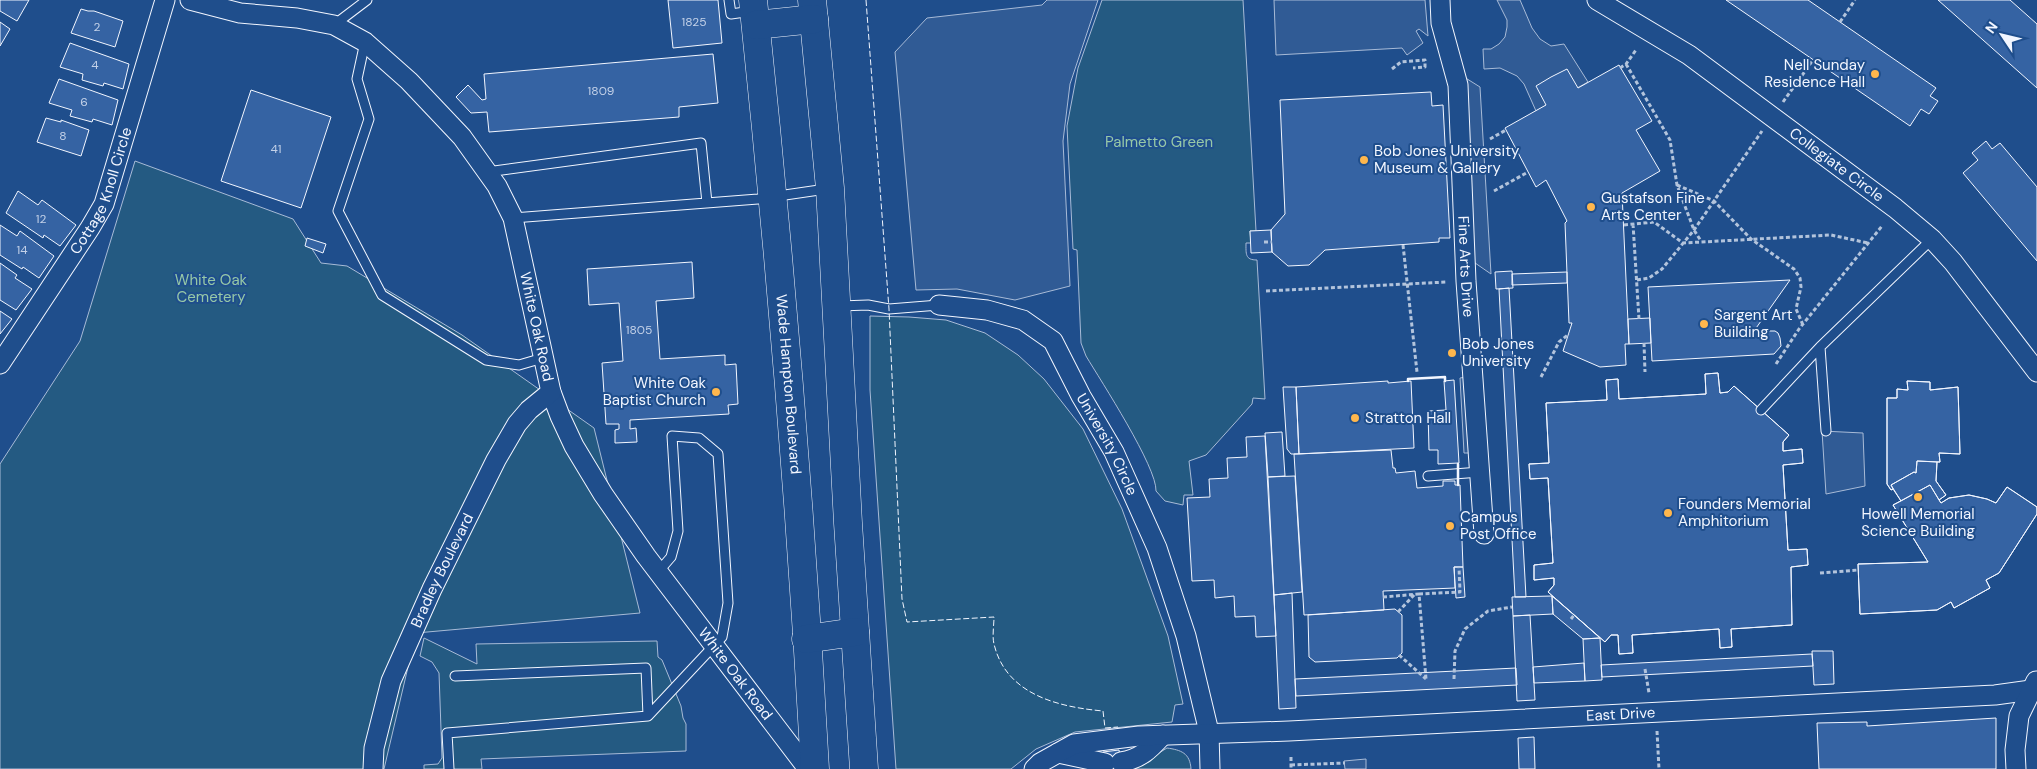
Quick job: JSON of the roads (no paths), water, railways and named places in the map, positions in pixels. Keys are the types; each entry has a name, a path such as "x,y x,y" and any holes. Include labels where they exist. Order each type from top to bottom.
{"main road":[{"path":"755,12 813,10 830,188 835,306 864,769"},
{"name":"Wade Hampton Boulevard","path":"755,12 773,197 814,769"},
{"path":"806,639 855,632"}],"street":[{"name":"Cottage Knoll Circle","path":"0,364 104,204 165,0"},
{"name":"White Oak Road","path":"190,0 221,4 240,13 297,18 334,25 365,42 409,81 462,137 497,186 513,218 526,268 543,358 552,392 560,416 574,446 603,494 658,572 808,769"},
{"name":"Fine Arts Drive","path":"1440,0 1441,23 1458,85 1466,281 1484,534"},
{"name":"Collegiate Circle","path":"1597,0 1689,55 1895,208 1932,239 1953,262 2037,372"},
{"name":"University Circle","path":"939,305 988,310 1023,320 1053,341 1080,396 1114,452 1157,548 1186,636 1209,732 1210,769"},
{"name":"Bradley Boulevard","path":"373,769 374,748 391,682 432,589 496,460 517,424 528,410 552,392"},
{"name":"East Drive","path":"1034,769 1040,763 1074,744 1163,735 1209,732 1289,731 1994,695 2034,685"},
{"path":"2016,769 2015,750 2019,716 2034,685"},
{"path":"1058,753 1113,763 1134,760 1146,753 1163,735"}],"lane":[{"path":"334,25 367,0"},
{"path":"730,0 731,14 755,12"},
{"path":"365,42 357,79 369,119 338,211 382,295 486,360 519,365 543,358"},
{"path":"487,172 701,143 707,203"},
{"path":"513,218 773,197 830,188"},
{"path":"1761,410 1820,347 1932,239"},
{"name":"University Circle","path":"835,306 868,305 888,309 939,305"},
{"path":"1820,347 1826,431"},
{"path":"449,769 447,733 648,716 722,637 728,603 718,454 699,438 672,436 678,531 671,557 658,572"},
{"path":"1428,476 1480,472"},
{"path":"456,676 646,668 648,716"}],"place":[{"name":"Nell Sunday Residence Hall","path":"1875,74"},
{"name":"Bob Jones University Museum & Gallery","path":"1364,160"},
{"name":"Gustafson Fine Arts Center","path":"1591,207"},
{"name":"Sargent Art Building","path":"1704,324"},
{"name":"Bob Jones University","path":"1452,353"},
{"name":"White Oak Baptist Church","path":"716,392"},
{"name":"Stratton Hall","path":"1355,418"},
{"name":"Howell Memorial Science Building","path":"1918,497"},
{"name":"Founders Memorial Amphitorium","path":"1668,513"},
{"name":"Campus Post Office","path":"1450,526"}],"park label":[{"name":"Palmetto Green","path":"1159,142"},
{"name":"White Oak Cemetery","path":"211,288"}]}
